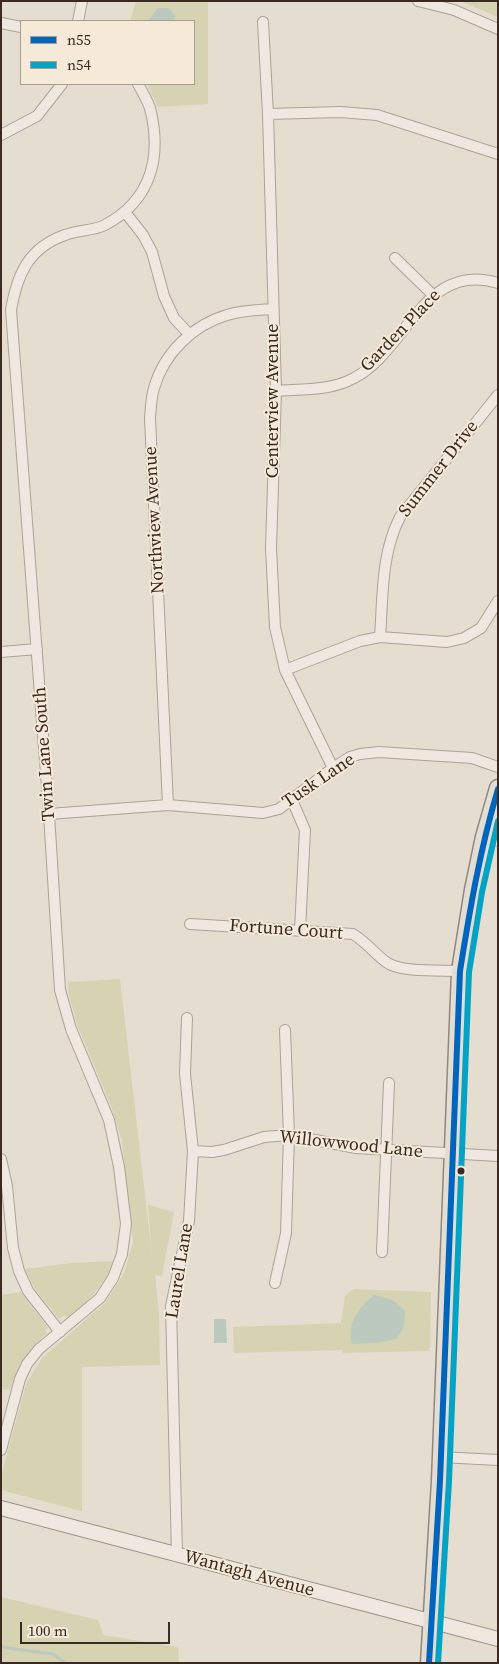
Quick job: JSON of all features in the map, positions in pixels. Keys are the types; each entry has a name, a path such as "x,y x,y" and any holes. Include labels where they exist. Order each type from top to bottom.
{"main road":[{"path":"429,1663 440,1457 460,971 473,890 491,839 498,788"},
{"name":"Wantagh Avenue","path":"1,1508 498,1639"}],"street":[{"path":"78,20 82,1"},
{"path":"418,1 454,10 498,29"},
{"path":"1,22 20,27"},
{"name":"Centerview Avenue","path":"263,22 268,114 276,391 271,548 275,627 285,670 334,768"},
{"path":"1,135 37,116 61,85"},
{"name":"Twin Lane South","path":"1,1450 20,1379 27,1364 39,1350 100,1298 113,1278 122,1254 126,1224 119,1167 109,1120 70,1029 60,990 50,814 11,310 18,277 28,261 47,244 65,235 104,226 125,212 143,191 154,166 155,135 149,106 138,85"},
{"path":"268,114 340,112 377,115 498,154"},
{"path":"125,212 143,235 152,252 164,296 174,318 189,334"},
{"path":"395,258 433,295"},
{"name":"Garden Place","path":"276,391 332,387 356,378 380,358 433,295 446,286 469,280 498,283"},
{"name":"Northview Avenue","path":"168,805 150,418 154,387 168,357 189,334 228,314 273,309"},
{"name":"Summer Drive","path":"380,637 386,554 392,531 400,517 498,394"},
{"path":"285,670 360,641 380,637 447,642 464,638 481,628 498,601"},
{"path":"1,652 37,649"},
{"name":"Tusk Lane","path":"50,814 168,805 263,813 279,809 350,757 379,752 472,758 498,767"},
{"path":"292,800 305,830 300,930"},
{"name":"Fortune Court","path":"190,924 353,934 364,941 387,963 397,968 460,971"},
{"name":"Laurel Lane","path":"177,1555 171,1306 189,1221 192,1151 185,1074 187,1018"},
{"path":"275,1283 286,1233 289,1135 285,1030"},
{"path":"382,1252 389,1083"},
{"name":"Willowwood Lane","path":"192,1151 218,1151 264,1137 289,1135 356,1148 498,1156"},
{"path":"1,1159 7,1186 13,1248 19,1271 28,1290 60,1332"},
{"path":"440,1457 498,1460"}],"shaded area":[{"path":"136,1 208,1 208,104 158,107 147,85 195,85 195,20 130,20"},
{"path":"460,1 498,1 498,17"},
{"path":"158,8 169,8 175,16 174,20 149,20"},
{"path":"120,979 152,1255 148,1205 174,1212 162,1276 155,1275 159,1313 160,1365 82,1367 81,1511 5,1491 1,1489 1,1477 26,1384 42,1358 106,1302 124,1273 133,1242 122,1141 111,1106 78,1027 69,995 68,982"},
{"path":"114,1261 95,1293 67,1318 65,1315 59,1319 35,1289 25,1269 71,1263"},
{"path":"354,1289 431,1292 430,1351 343,1353 342,1350 234,1353 233,1327 341,1323 345,1296"},
{"path":"21,1292 48,1328 45,1330 47,1333 24,1359 10,1390 1,1389 1,1295"},
{"path":"374,1295 393,1300 405,1311 404,1326 397,1339 375,1343 352,1344 351,1329 355,1316"},
{"path":"214,1319 226,1319 227,1343 214,1343"},
{"path":"1,1597 98,1620 103,1635 178,1647 179,1663 1,1663"}],"waterway":[{"path":"1,1647 53,1654 66,1663"}],"transit line":[{"name":"n55","path":"429,1663 440,1481 460,971 481,857 498,789"},
{"name":"n54","path":"438,1663 449,1481 469,972 482,892 498,821"}]}
